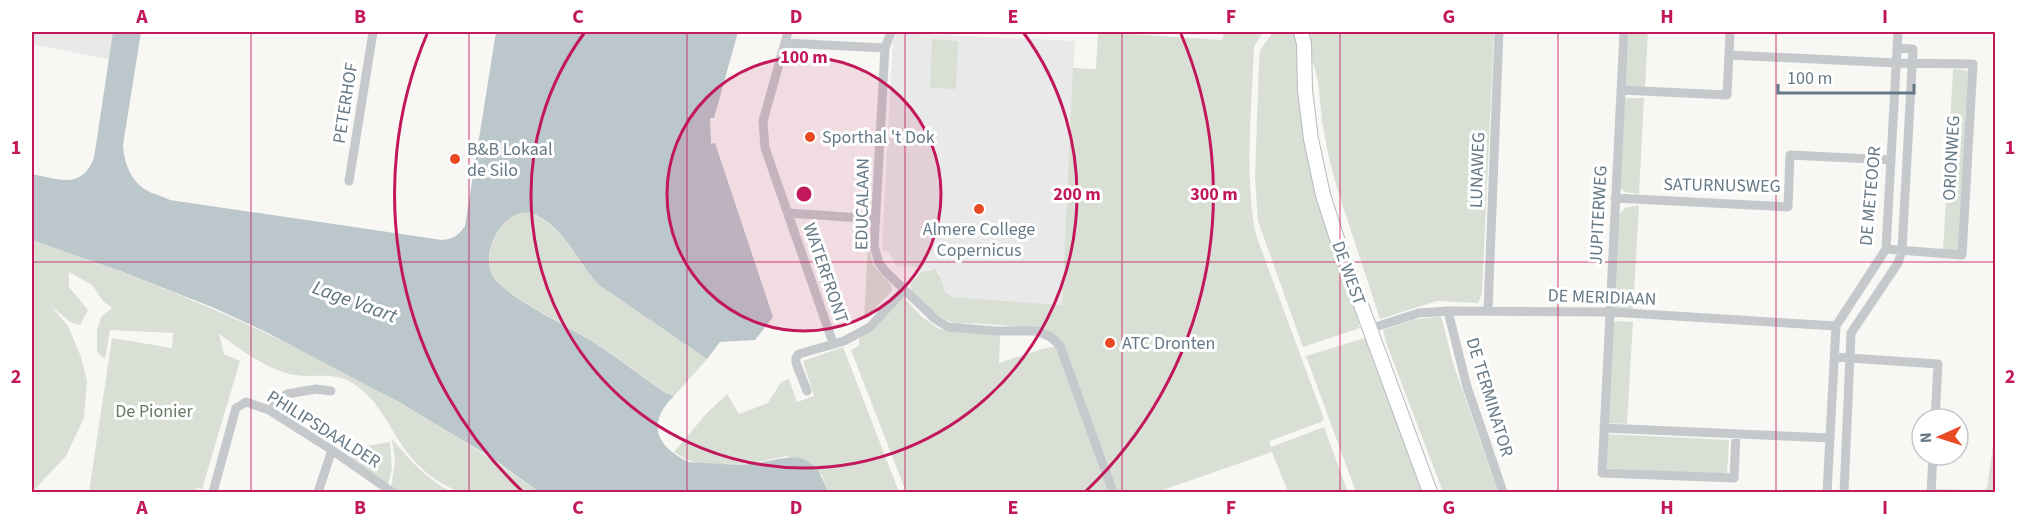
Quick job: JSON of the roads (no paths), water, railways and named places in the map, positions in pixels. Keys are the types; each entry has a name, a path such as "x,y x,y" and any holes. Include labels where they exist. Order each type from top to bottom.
{"main road":[{"name":"DE WEST","path":"1304,36 1305,90 1311,139 1323,195 1369,329 1430,492"}],"street":[{"name":"PETERHOF","path":"349,180 373,32"},
{"name":"WATERFRONT","path":"788,32 763,121 763,135 765,148 833,343"},
{"name":"EDUCALAAN","path":"891,32 885,48 874,246 879,263 934,319 948,327 996,331 1037,331 1051,337 1060,346 1113,492"},
{"name":"LUNAWEG","path":"1488,310 1499,32"},
{"name":"JUPITERWEG","path":"1624,32 1602,473 1734,478 1736,434"},
{"path":"1621,90 1727,95 1730,32"},
{"name":"DE METEOOR","path":"1827,492 1836,326 1886,249 1898,32"},
{"path":"785,43 885,48"},
{"path":"1844,492 1851,333 1898,263 1902,250 1913,49 1897,48"},
{"name":"ORIONWEG","path":"1729,55 1896,63 1973,64 1962,255 1886,249"},
{"name":"SATURNUSWEG","path":"1615,198 1788,207 1790,155 1891,160"},
{"name":"WATERFRONT","path":"788,213 876,219"},
{"path":"807,391 796,363 799,354 844,341 870,327 904,290"},
{"name":"DE MERIDIAAN","path":"1369,329 1419,313 1448,310 1610,312 1836,326"},
{"name":"DE TERMINATOR","path":"1448,310 1467,387 1503,492"},
{"path":"1834,357 1938,364 1936,407"},
{"path":"269,410 287,394 316,389 331,392"},
{"name":"PHILIPSDAALDER","path":"213,492 236,408 246,402 269,410 392,492"},
{"path":"1604,428 1830,438"},
{"path":"318,492 332,450"},
{"path":"1931,492 1932,467"}],"water":[{"name":"Lage Vaart","path":"113,32 141,32 123,145 130,173 145,189 170,200 442,240 455,236 465,226 496,32 738,32 714,118 710,118 711,144 715,143 773,317 755,340 720,342 707,359 599,285 555,229 536,215 525,212 514,215 497,232 489,256 490,268 494,278 512,294 590,340 664,392 674,396 665,406 658,425 662,442 678,456 689,462 735,465 787,458 806,460 814,466 828,492 539,492 492,458 399,402 264,331 212,307 32,240 32,174 60,180 76,178 83,175 94,158"}],"place":[{"name":"Sporthal 't Dok","path":"810,137"},
{"name":"B&B Lokaal de Silo","path":"455,159"},
{"name":"Almere College Copernicus","path":"979,209"},
{"name":"ATC Dronten","path":"1110,343"}],"park label":[{"name":"De Pionier","path":"154,411"}]}
